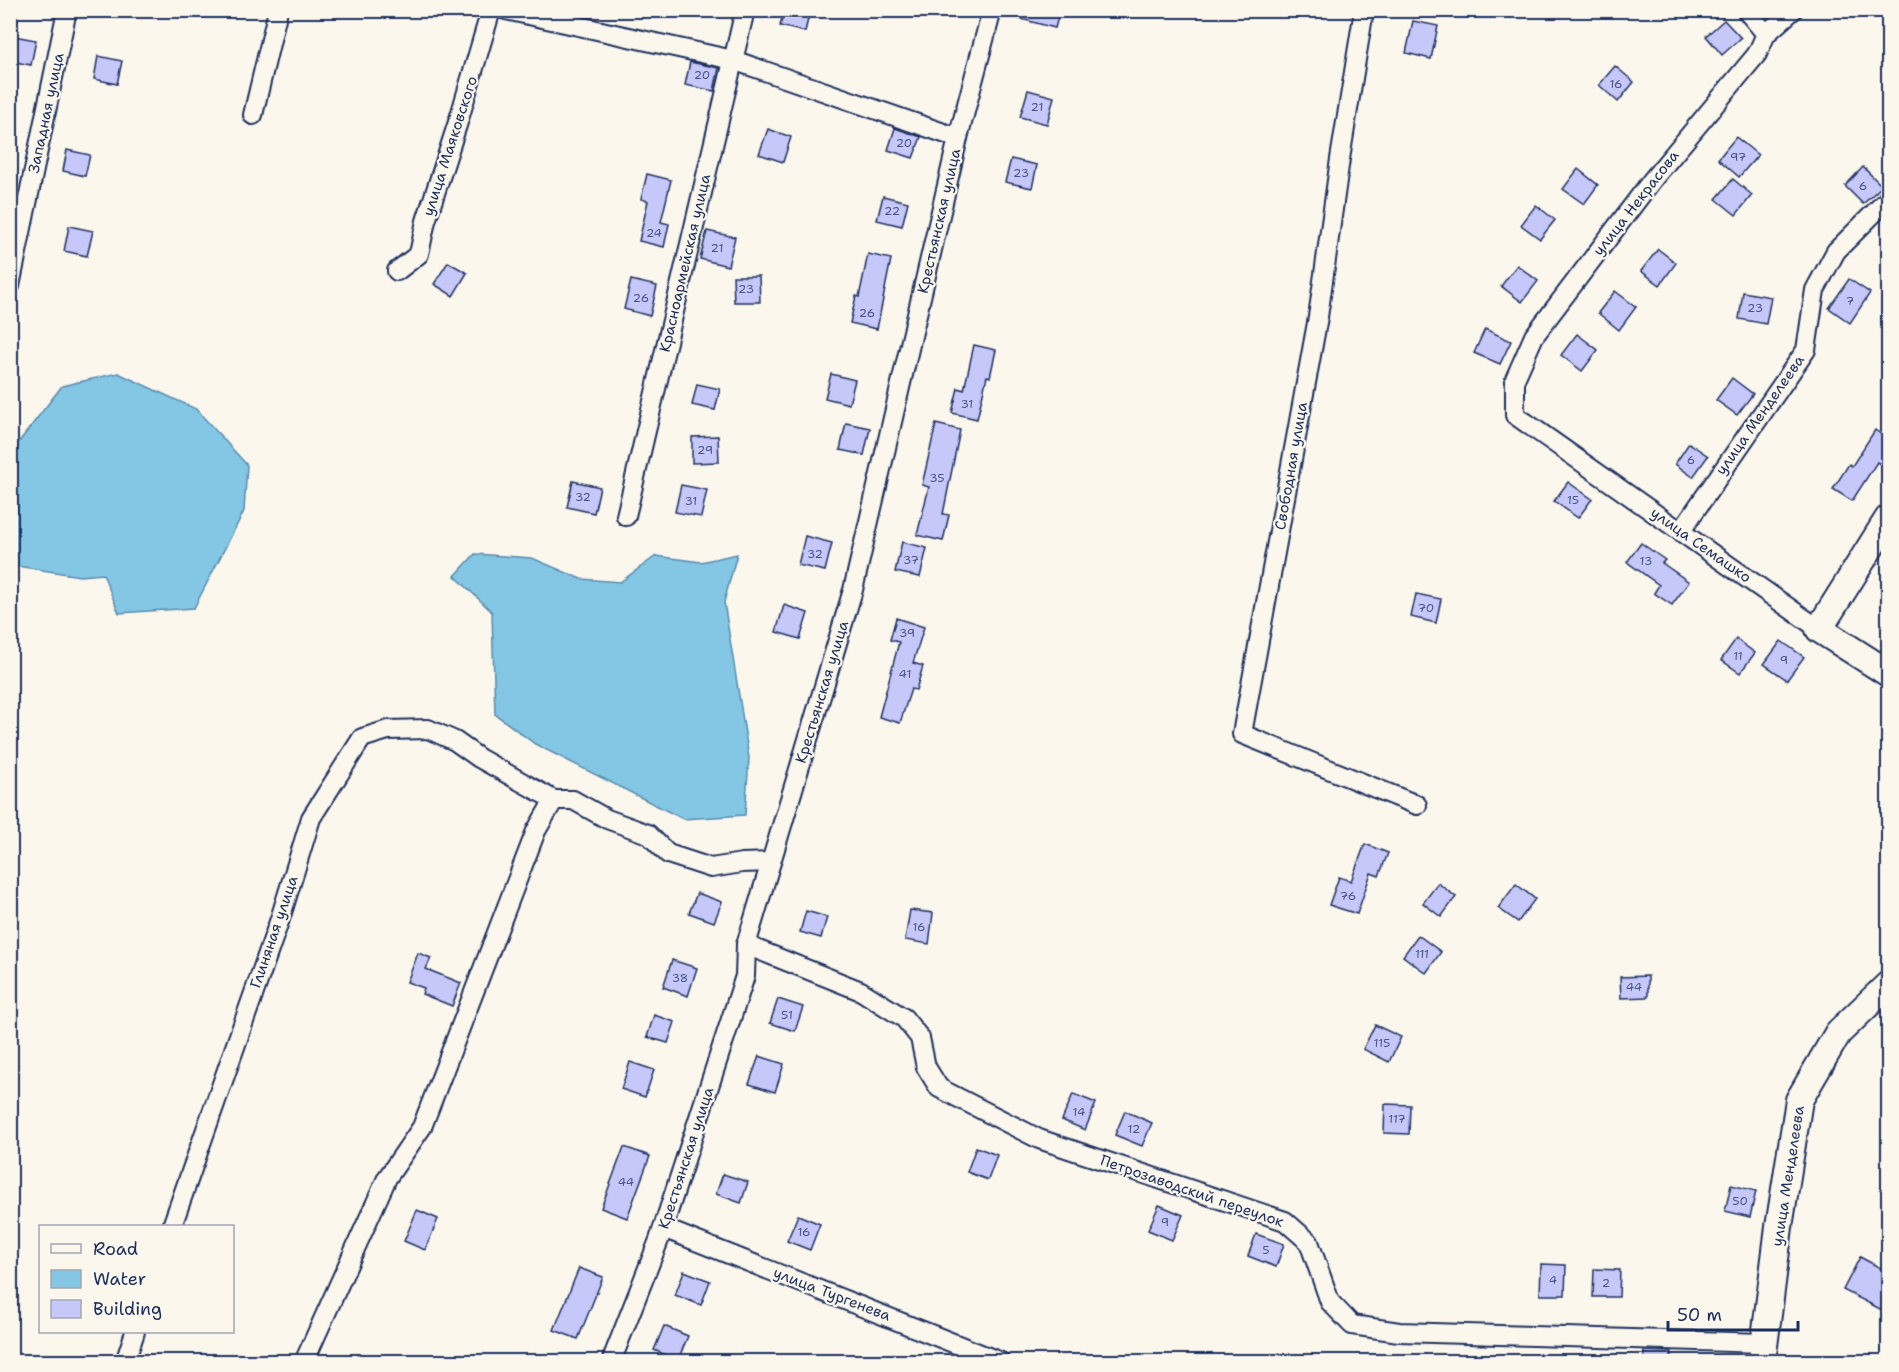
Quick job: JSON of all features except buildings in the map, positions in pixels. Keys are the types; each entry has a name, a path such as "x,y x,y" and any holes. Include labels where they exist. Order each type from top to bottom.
{"street":[{"name":"Западная улица","path":"10,286 67,10"},
{"path":"253,115 278,10"},
{"name":"улица Маяковского","path":"396,272 419,254 426,221 456,130 491,10"},
{"path":"506,10 733,60 958,138"},
{"name":"Красноармейская улица","path":"626,516 745,10"},
{"name":"Крестьянская улица","path":"610,1362 663,1228 745,976 746,945 853,590 958,138 992,10"},
{"name":"Свободная улица","path":"1364,10 1318,317 1242,734 1417,805"},
{"path":"1746,10 1767,34"},
{"name":"улица Некрасова","path":"1515,415 1515,379 1534,336 1653,179 1756,54 1767,34 1793,10"},
{"name":"улица Менделеева","path":"1681,531 1806,350 1815,290 1836,251 1888,199"},
{"name":"улица Семашко","path":"1515,415 1819,628 1888,673"},
{"path":"1819,628 1888,519"},
{"name":"Глиняная улица","path":"173,1225 276,930 311,818 362,738 388,730 428,729 455,741 479,758 554,800 573,800 608,819 648,834 668,854 711,868 742,863 771,862"},
{"path":"304,1362 387,1178 422,1127 536,831 554,800"},
{"name":"Петрозаводский переулок","path":"746,945 861,991 904,1018 921,1038 926,1067 939,1088 1039,1139 1285,1221 1309,1242 1330,1302 1352,1325 1399,1332 1762,1352"},
{"name":"улица Менделеева","path":"1762,1352 1800,1100 1838,1034 1888,985"},
{"name":"улица Тургенева","path":"663,1228 1001,1362"},
{"path":"125,1362 135,1333"}],"water":[{"path":"118,373 196,409 247,465 244,511 194,608 119,613 103,574 80,576 11,565 11,452 62,386"},
{"path":"475,554 532,558 581,579 620,582 656,556 701,562 737,554 724,602 749,758 745,815 683,819 535,744 495,714 492,612 455,576"}]}
